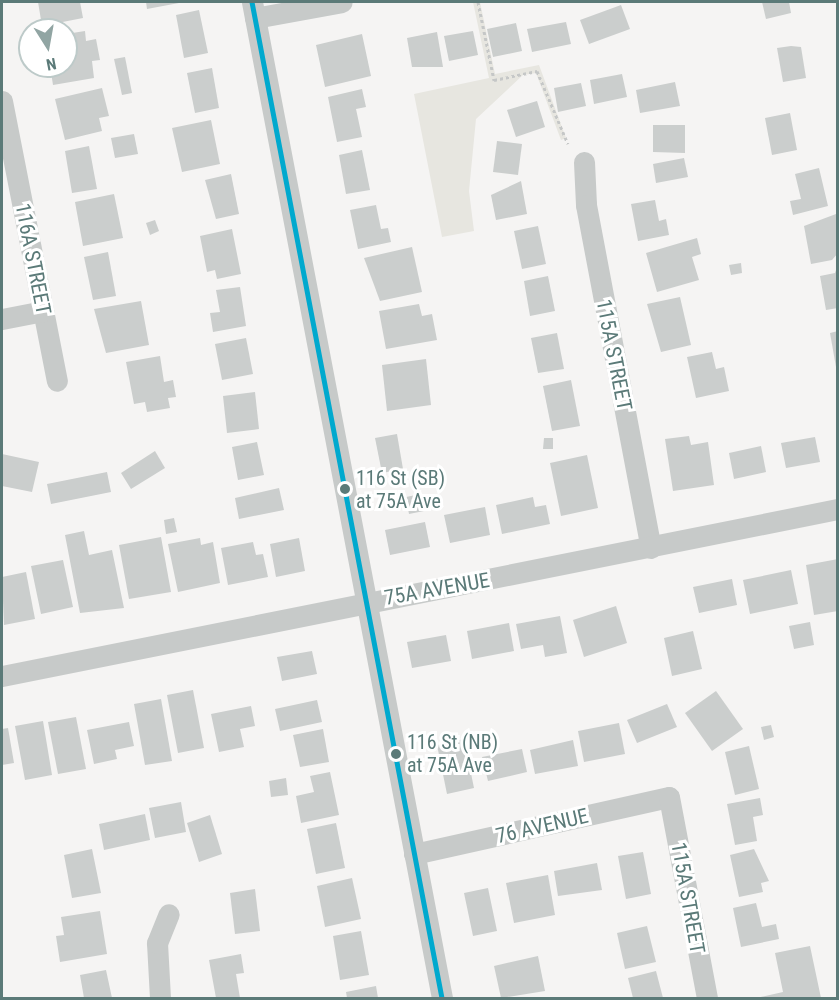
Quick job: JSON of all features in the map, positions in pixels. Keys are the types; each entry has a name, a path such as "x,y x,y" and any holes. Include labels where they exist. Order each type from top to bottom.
{"street":[{"path":"342,2 253,10 442,999"},
{"name":"116A STREET","path":"2,101 57,381"},
{"name":"115A STREET","path":"584,162 586,205 651,548"},
{"path":"2,320 43,311"},
{"name":"75A AVENUE","path":"2,676 837,509"},
{"name":"115A STREET","path":"669,797 707,999"},
{"name":"76 AVENUE","path":"414,854 669,797"},
{"path":"160,999 158,943 169,914"}],"path":[{"path":"478,2 494,81 537,71 568,144"}],"shaded area":[{"path":"473,2 480,2 495,74 539,65 566,138 561,140 536,73 523,75 476,119 469,191 474,231 442,237 414,94 489,78"}],"building":[{"path":"38,2 80,2 83,18 41,18"},
{"path":"146,2 178,2 179,3 147,9"},
{"path":"762,2 789,2 791,13 766,19"},
{"path":"621,5 630,29 589,44 580,20"},
{"path":"199,10 208,53 184,58 176,15"},
{"path":"566,22 571,44 532,52 527,29"},
{"path":"516,23 522,51 493,57 487,29"},
{"path":"85,31 86,41 96,39 100,60 92,61 94,78 53,85 52,78 78,78 78,32"},
{"path":"473,31 478,55 449,61 444,36"},
{"path":"437,32 443,67 412,67 407,38"},
{"path":"362,34 371,76 325,87 316,45"},
{"path":"801,47 806,78 783,82 777,48"},
{"path":"125,57 132,93 122,95 114,59"},
{"path":"212,68 219,108 195,113 187,73"},
{"path":"622,74 627,97 594,104 590,80"},
{"path":"675,82 680,106 640,113 636,90"},
{"path":"581,83 586,106 558,112 554,88"},
{"path":"102,88 109,116 99,118 102,131 65,140 55,99"},
{"path":"362,89 366,107 356,109 362,137 337,142 328,97"},
{"path":"537,101 545,127 516,137 507,110"},
{"path":"790,113 797,150 772,155 765,118"},
{"path":"211,120 220,164 182,172 172,128"},
{"path":"653,125 685,125 685,153 653,152"},
{"path":"134,134 138,154 115,158 111,138"},
{"path":"497,141 522,144 518,175 493,172"},
{"path":"89,146 97,189 72,193 65,151"},
{"path":"362,150 370,190 346,194 339,155"},
{"path":"684,158 688,177 656,183 653,164"},
{"path":"819,168 828,206 793,215 790,201 801,199 795,174"},
{"path":"231,174 239,214 216,219 205,180"},
{"path":"521,181 527,214 496,220 491,195"},
{"path":"114,194 123,238 83,246 75,202"},
{"path":"655,200 659,221 666,219 669,235 638,241 631,204"},
{"path":"376,205 381,229 388,228 391,242 358,249 350,210"},
{"path":"836,214 838,253 832,260 811,264 804,226"},
{"path":"155,220 159,231 150,235 146,223"},
{"path":"538,226 546,264 522,269 514,231"},
{"path":"232,229 241,274 217,279 215,270 207,272 200,236"},
{"path":"697,238 701,254 692,257 699,280 657,292 646,253"},
{"path":"412,247 422,292 380,301 364,258"},
{"path":"108,252 116,296 93,300 84,257"},
{"path":"741,263 742,273 731,275 729,265"},
{"path":"838,264 838,308 826,310 820,276 835,273"},
{"path":"548,276 555,311 530,316 524,281"},
{"path":"240,287 246,326 213,332 210,313 220,312 216,290"},
{"path":"680,297 691,345 661,352 647,304"},
{"path":"141,301 149,345 106,353 94,309"},
{"path":"419,304 422,316 432,314 437,340 386,349 379,311"},
{"path":"838,331 838,367 836,367 830,333"},
{"path":"557,333 564,369 538,373 531,338"},
{"path":"246,338 253,374 222,380 215,344"},
{"path":"712,352 716,369 724,367 729,391 696,398 687,357"},
{"path":"160,356 164,382 173,380 176,397 168,398 170,408 147,412 145,402 134,404 126,362"},
{"path":"426,359 431,405 387,411 382,365"},
{"path":"571,380 580,426 552,431 543,386"},
{"path":"255,392 259,429 227,433 223,396"},
{"path":"397,434 403,469 382,473 375,438"},
{"path":"689,436 691,445 708,442 714,485 673,491 665,439"},
{"path":"815,437 820,462 786,468 781,443"},
{"path":"544,438 553,438 553,449 543,449"},
{"path":"257,442 264,475 238,480 232,447"},
{"path":"761,446 766,472 734,479 729,453"},
{"path":"155,451 165,468 131,489 121,473"},
{"path":"2,454 39,462 32,492 2,486"},
{"path":"587,455 598,508 561,516 550,463"},
{"path":"107,472 111,492 51,504 47,484"},
{"path":"279,488 284,510 239,519 235,498"},
{"path":"421,494 424,511 409,514 406,497"},
{"path":"533,497 535,507 546,505 550,524 502,534 496,505"},
{"path":"485,507 490,535 450,543 444,515"},
{"path":"174,518 177,532 166,534 164,520"},
{"path":"425,522 430,547 390,555 385,530"},
{"path":"84,531 89,555 112,550 124,608 80,613 65,535"},
{"path":"161,537 171,592 129,599 119,545"},
{"path":"200,538 201,545 213,542 220,583 178,592 168,544"},
{"path":"299,538 305,571 276,577 270,544"},
{"path":"253,542 256,555 263,554 268,577 228,585 221,548"},
{"path":"838,559 838,611 814,615 806,565"},
{"path":"63,560 73,607 41,614 31,566"},
{"path":"791,570 798,604 750,614 743,580"},
{"path":"26,572 35,619 4,625 2,577"},
{"path":"732,579 737,605 699,613 693,587"},
{"path":"616,606 627,643 584,657 573,620"},
{"path":"560,616 567,653 545,657 543,645 521,649 516,624"},
{"path":"810,622 814,645 794,649 789,626"},
{"path":"509,623 514,651 472,659 467,631"},
{"path":"693,631 702,669 672,676 664,638"},
{"path":"446,635 451,661 412,668 407,642"},
{"path":"312,651 317,674 282,681 277,657"},
{"path":"193,690 204,748 178,753 167,695"},
{"path":"716,691 743,729 712,751 685,713"},
{"path":"161,699 172,761 145,765 134,704"},
{"path":"317,700 322,722 280,731 275,709"},
{"path":"667,704 677,727 637,743 627,720"},
{"path":"251,706 255,726 240,729 244,747 219,752 211,714"},
{"path":"76,717 86,769 58,774 48,722"},
{"path":"43,721 52,775 25,780 15,726"},
{"path":"129,722 134,746 115,750 117,759 94,764 87,730"},
{"path":"619,723 625,754 584,762 578,731"},
{"path":"771,725 774,737 764,740 761,727"},
{"path":"8,728 14,763 2,765 2,729"},
{"path":"323,729 329,762 300,767 293,735"},
{"path":"464,739 474,788 447,794 437,745"},
{"path":"573,740 578,766 535,774 530,750"},
{"path":"749,746 759,789 735,795 725,752"},
{"path":"522,749 527,772 488,781 482,757"},
{"path":"330,772 339,815 301,823 296,796 314,792 310,776"},
{"path":"286,778 288,795 271,797 269,781"},
{"path":"760,798 763,815 753,817 757,841 735,845 727,804"},
{"path":"181,802 186,832 155,838 149,808"},
{"path":"145,814 150,840 104,850 99,824"},
{"path":"210,815 222,854 199,862 187,823"},
{"path":"336,823 345,868 316,874 307,829"},
{"path":"92,849 101,893 72,898 64,855"},
{"path":"754,849 769,881 761,883 763,892 739,897 730,855"},
{"path":"643,852 651,894 626,899 618,856"},
{"path":"597,863 602,890 558,896 554,871"},
{"path":"548,875 555,915 514,923 506,883"},
{"path":"352,878 361,919 325,927 317,886"},
{"path":"488,888 497,931 473,936 464,893"},
{"path":"255,889 260,931 235,934 230,893"},
{"path":"756,903 762,927 776,924 779,939 741,947 733,908"},
{"path":"100,911 107,954 60,962 56,936 64,935 61,917"},
{"path":"647,926 656,962 625,969 617,933"},
{"path":"361,931 369,975 340,980 333,936"},
{"path":"810,946 821,998 756,998 783,992 775,953"},
{"path":"241,954 244,973 236,974 240,998 216,998 209,960"},
{"path":"538,956 545,991 501,998 494,966"},
{"path":"106,970 112,998 84,998 80,975"},
{"path":"656,971 663,998 633,998 628,978"},
{"path":"376,986 378,998 347,998 346,992"}],"transit line":[{"path":"252,2 442,998"}],"place":[{"name":"116 St (SB) at 75A Ave","path":"345,489"},
{"name":"116 St (NB) at 75A Ave","path":"396,754"}]}
